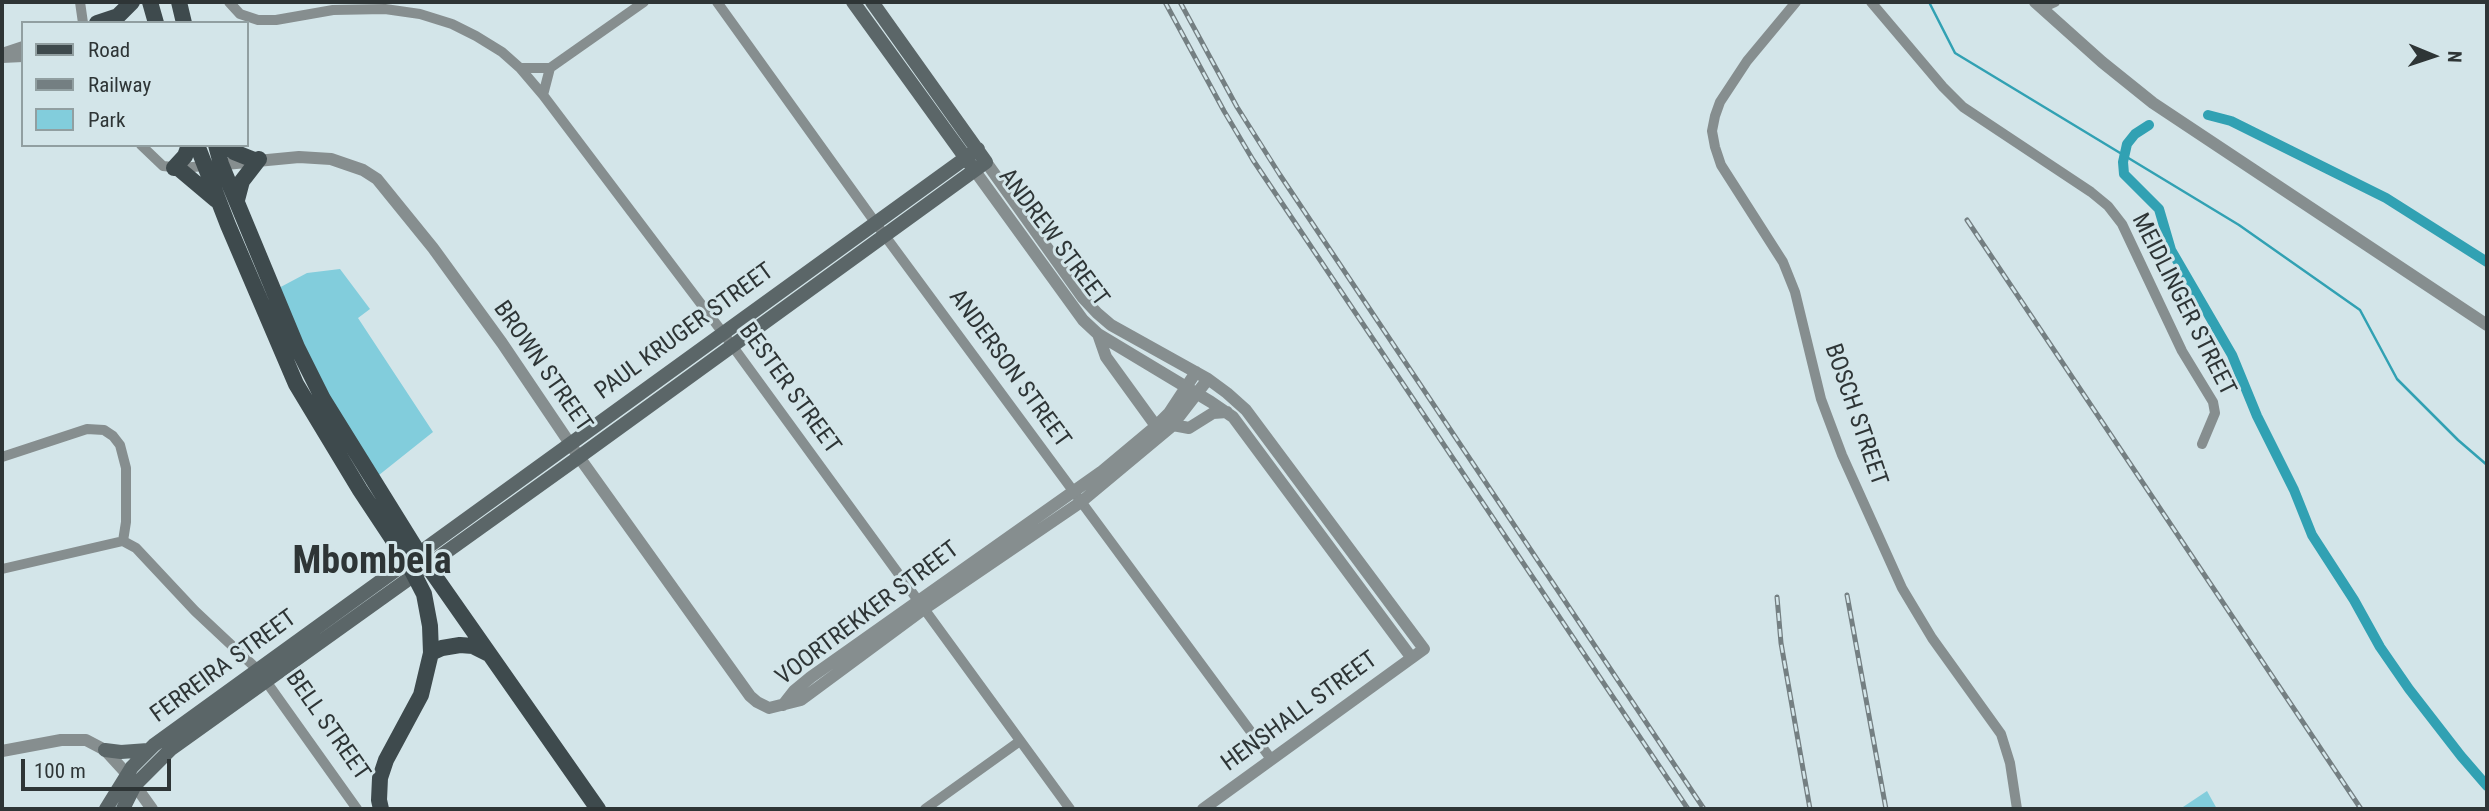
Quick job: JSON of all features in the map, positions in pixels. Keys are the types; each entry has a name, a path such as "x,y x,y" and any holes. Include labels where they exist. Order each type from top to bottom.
{"main road":[{"path":"103,21 118,16 132,2"},
{"path":"149,2 155,21"},
{"path":"179,2 184,21"},
{"name":"ANDREW STREET","path":"853,2 972,153"},
{"name":"ANDREW STREET","path":"872,2 981,167"},
{"path":"188,147 176,168 220,204"},
{"path":"198,147 296,384 360,489 491,655 598,809"},
{"path":"217,147 221,164 297,347 323,399 417,563"},
{"path":"228,147 257,160 242,181 237,200"},
{"name":"PAUL KRUGER STREET","path":"417,563 569,443 972,153"},
{"name":"PAUL KRUGER STREET","path":"417,563 497,514 579,457 981,167"},
{"name":"FERREIRA STREET","path":"123,809 131,780 148,750 262,675 417,563"},
{"name":"BELL STREET","path":"381,809 380,778 386,760 421,695 431,653 428,608 417,563"},
{"path":"431,653 460,645 473,646 491,655"},
{"name":"FERREIRA STREET","path":"106,809 131,780 262,675"},
{"path":"105,750 148,750"}],"street":[{"path":"80,2 83,21"},
{"name":"BESTER STREET","path":"229,2 240,13 258,20 276,20 333,10 385,9 420,14 452,24 476,36 502,52 520,68 723,333 1070,809"},
{"path":"520,68 551,68 644,2"},
{"name":"ANDERSON STREET","path":"717,2 885,236 1271,759"},
{"name":"BOSCH STREET","path":"1796,2 1747,61 1720,102 1712,131 1715,147 1721,165 1783,262 1794,292 1821,399 1842,455 1902,588 1932,638 2001,734 2010,763 2017,809"},
{"name":"MEIDLINGER STREET","path":"1871,2 1962,107 2091,191 2108,206 2122,224 2182,351 2213,402 2215,413 2202,444"},
{"path":"2038,5 2055,2"},
{"path":"2038,5 2153,103 2487,325"},
{"path":"2,53 21,47"},
{"path":"2,58 21,57"},
{"path":"543,95 551,68"},
{"path":"143,147 158,163 176,168 204,166"},
{"name":"BROWN STREET","path":"204,166 299,157 331,159 363,170 377,179 433,248 502,343 569,443 750,696 763,706 783,705"},
{"name":"ANDREW STREET","path":"981,167 1083,320 1098,334 1227,412 1410,657"},
{"name":"ANDREW STREET","path":"981,167 1097,313 1111,325 1202,376 1227,393 1246,411 1423,649"},
{"path":"1098,334 1107,357 1156,426"},
{"name":"VOORTREKKER STREET","path":"783,705 801,701 921,605 1078,497 1173,425 1202,376"},
{"name":"VOORTREKKER STREET","path":"1078,497 1191,391"},
{"path":"1173,425 1189,428 1209,415 1227,412"},
{"path":"2,457 87,429 104,430 120,445 126,468 127,497 123,541 2,569"},
{"name":"BELL STREET","path":"123,541 136,548 195,611 262,675 357,809"},
{"name":"HENSHALL STREET","path":"1203,809 1423,649"},
{"path":"2,751 75,738 86,740 105,750 152,809"},
{"path":"925,809 1020,741"}],"green space":[{"path":"340,269 370,309 358,318 433,432 374,479 343,430 275,290 307,273"},
{"path":"2207,791 2217,809 2180,809"}],"waterway":[{"path":"1929,2 1955,53 2239,225 2360,310 2397,379 2487,465"},
{"path":"2208,115 2231,121 2386,198 2487,262"},
{"path":"2149,125 2135,134 2127,144 2123,162 2124,174 2159,209 2171,250 2232,355 2312,535 2354,600 2380,647 2409,689 2487,786"}],"railway":[{"path":"1165,2 1253,160 1688,809"},
{"path":"1180,2 1237,107 1280,175 1704,809"},
{"path":"1967,220 2361,809"},
{"path":"1847,595 1886,809"},
{"path":"1777,597 1781,643 1810,809"}],"district":[{"name":"Mbombela","path":"372,563"}]}
